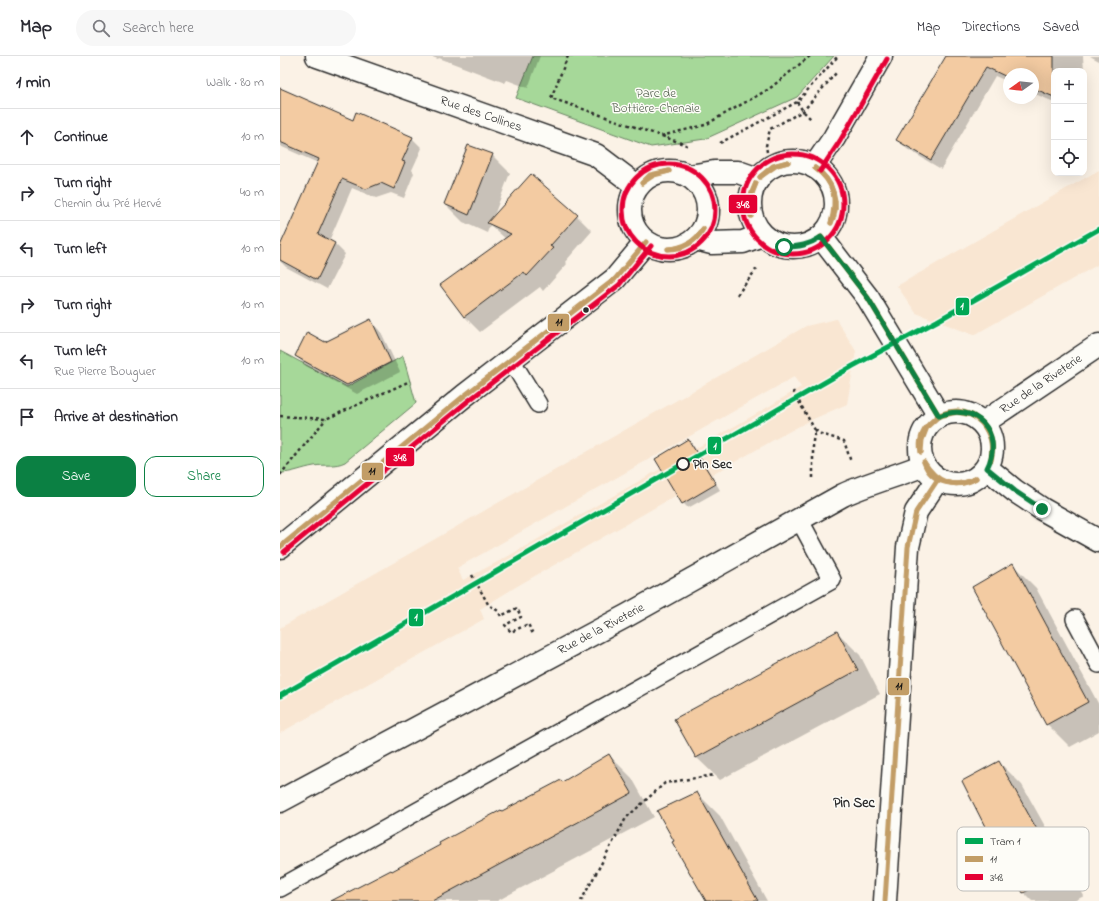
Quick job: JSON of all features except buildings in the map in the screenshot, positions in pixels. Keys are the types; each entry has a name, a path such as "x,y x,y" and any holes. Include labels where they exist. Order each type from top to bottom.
{"street":[{"name":"Rue des Collines","path":"317,56 596,155 637,186"},
{"path":"814,167 834,138 881,56"},
{"path":"803,162 814,167 824,175 832,187 836,200 835,214 830,227 821,237 810,244 798,247 784,247 772,242 762,235 755,225 751,214 750,202 752,190 764,174 780,163 803,162"},
{"path":"667,171 679,172 689,176 699,184 705,195 708,206 708,218 703,230 696,239 684,247 672,250 658,248 646,242 638,235 629,216 632,195 637,186 646,178 656,173 667,171"},
{"path":"689,176 714,172 764,174"},
{"path":"696,239 712,243 743,242 762,235"},
{"path":"821,237 868,298 939,416"},
{"path":"280,547 464,396 614,279 646,242"},
{"name":"Rue de la Riveterie","path":"984,423 1099,345"},
{"path":"948,412 967,413 984,423 993,444 991,460 987,468 976,478 968,482 953,484 931,472 920,447 921,437 925,428 931,421 948,412"},
{"path":"987,468 1015,491 1042,509 1099,541"},
{"path":"885,901 908,547 916,512 931,472"},
{"name":"Rue de la Riveterie","path":"280,801 628,615 799,519 860,487 903,474 931,472"}],"lane":[{"path":"511,360 538,404"},
{"path":"280,888 832,580 799,519"},
{"path":"1074,618 1099,664"}],"path":[{"path":"568,56 551,98 690,146"},
{"path":"662,136 705,125 769,89 810,56"},
{"path":"717,144 797,102 838,56"},
{"path":"764,174 766,146 770,129 803,111 841,68"},
{"path":"737,296 761,264"},
{"path":"280,475 326,419 410,381"},
{"path":"793,392 815,430 822,434 844,441 852,464"},
{"path":"280,416 326,419"},
{"path":"813,486 813,441 815,430"},
{"path":"472,576 488,604 498,611 501,616 517,608 521,617 505,625 511,632 528,624"},
{"path":"581,901 626,818 665,783 714,775"}],"shaded area":[{"path":"1099,170 1099,264 974,335 916,313 897,286"},
{"path":"836,319 856,351 847,404 809,421 777,438 519,585 480,609 484,619 280,733 280,628 806,326","holes":["794,377 801,387 505,558 463,580 457,568"]}],"green space":[{"name":"Parc de Bottière-Chenaie","path":"533,56 834,56 797,97 705,139 651,147 516,98"},
{"path":"280,351 347,387 403,356 416,403 345,462 314,466 280,473"}],"tram line":[{"name":"1","path":"280,696 853,366 937,321 1099,229"}],"transit line":[{"name":"348","path":"820,171 840,141 887,59"},
{"name":"348","path":"793,154 812,158 828,169 839,185 843,204 839,223 828,239 812,250 793,254 774,250 758,239 747,223 743,204 747,185 758,169 774,158 793,154"},
{"name":"11","path":"760,177 773,166 788,162"},
{"name":"11","path":"760,177 777,165 788,162"},
{"name":"348","path":"669,164 687,167 702,177 712,192 715,210 712,228 702,243 687,253 669,256 651,253 636,243 626,228 623,210 626,192 636,177 651,167 669,164"},
{"name":"11","path":"815,168 826,179 834,193 835,208 831,223"},
{"name":"11","path":"815,168 827,180 833,192 834,207 831,223"},
{"name":"11","path":"642,183 650,175 669,171"},
{"name":"11","path":"642,183 654,175 669,171"},
{"name":"11","path":"751,216 750,199 756,183"},
{"name":"11","path":"751,216 750,199 756,183"},
{"name":"11","path":"668,249 679,248 688,244 696,238 703,229"},
{"name":"11","path":"668,249 688,244 700,234 703,229"},
{"name":"11","path":"821,237 868,298 939,416"},
{"name":"11","path":"280,547 464,396 615,279 646,242"},
{"name":"348","path":"284,552 468,401 619,285 651,246"},
{"name":"11","path":"921,452 920,444 925,430 930,423 943,414 958,411 971,415 982,423"},
{"name":"11","path":"921,452 922,440 927,427 939,416 957,412 972,415 982,423"},
{"name":"11","path":"982,423 990,435 992,450 991,460"},
{"name":"11","path":"982,423 991,440 991,460"},
{"name":"11","path":"924,462 934,475 946,482 968,482 976,478"},
{"name":"11","path":"924,462 928,469 939,480 953,484 976,478"},
{"name":"11","path":"885,901 908,547 916,512 938,479"}],"place":[{"name":"Pin Sec","path":"683,464"}],"district":[{"name":"Pin Sec","path":"854,803"}],"route":[{"path":"784,247 798,247 810,244 821,237 868,298 939,416 948,412 958,411 976,417 984,423 993,444 993,453 987,468 1015,491 1042,509"}]}
